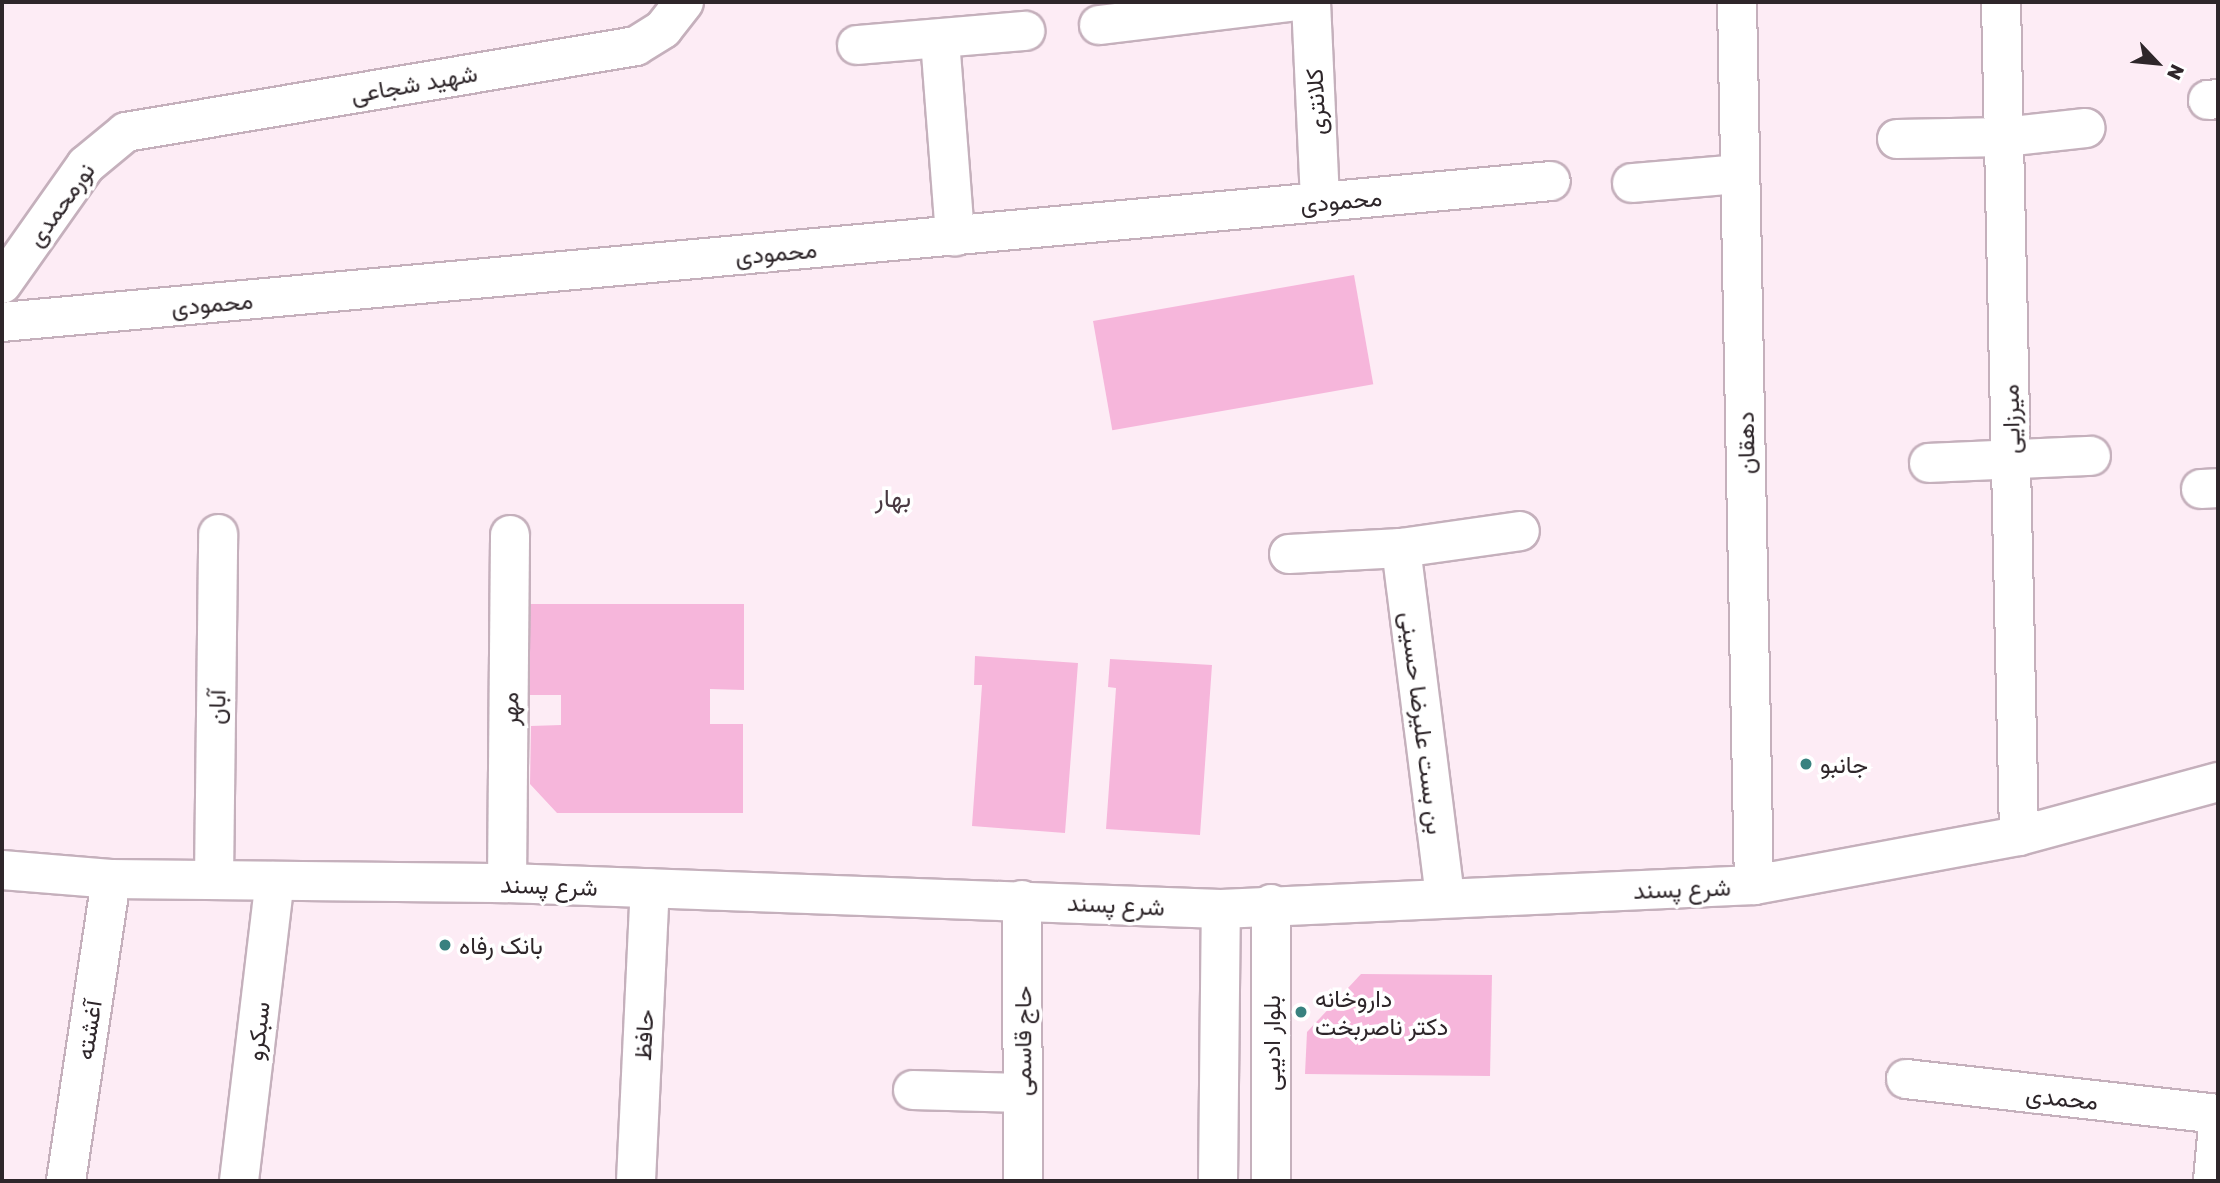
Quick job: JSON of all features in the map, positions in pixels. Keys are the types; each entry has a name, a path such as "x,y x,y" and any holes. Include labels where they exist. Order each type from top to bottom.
{"street":[{"name":"شهید شجاعی","path":"126,132 636,46 663,29 684,2"},
{"path":"1099,25 1290,2"},
{"name":"کلانتری","path":"1311,2 1320,202"},
{"name":"دهقان","path":"1737,2 1754,885"},
{"name":"میرزایی","path":"2001,2 2019,836"},
{"path":"857,45 1025,31"},
{"path":"940,40 955,236"},
{"path":"1897,139 2004,136 2086,128"},
{"name":"نورمحمدی","path":"2,284 86,165 126,132"},
{"path":"1632,183 1740,174"},
{"name":"محمودی","path":"2,322 1551,181"},
{"path":"1929,463 2091,456"},
{"path":"1289,554 1401,548 1520,531"},
{"name":"آبان","path":"214,879 218,534"},
{"name":"مهر","path":"508,883 510,535"},
{"name":"بن بست علیرضا حسینی","path":"1401,548 1445,897"},
{"name":"شرع پسند","path":"2,870 111,879 508,883 1221,909 1271,904 1754,885 2019,836 2218,782"},
{"name":"آغشته","path":"66,1181 111,879"},
{"name":"سبکرو","path":"239,1181 275,881"},
{"name":"حافظ","path":"636,1181 650,888"},
{"name":"حاج قاسمی","path":"1022,900 1023,1181"},
{"name":"بلوار ادیبی","path":"1271,904 1271,1181"},
{"name":"بلوار ادیبی","path":"1218,1181 1221,909"},
{"name":"محمدی","path":"1906,1079 2218,1114"},
{"path":"913,1090 1021,1093"},
{"path":"2213,1181 2218,1126"}],"building":[{"path":"1354,275 1373,384 1112,430 1093,321"},
{"path":"526,604 744,604 744,690 710,689 710,724 743,724 743,813 557,813 530,784 531,726 561,725 561,695 526,695"},
{"path":"975,656 1078,663 1065,833 972,826 982,685 974,685"},
{"path":"1110,659 1212,665 1200,835 1106,829 1116,688 1108,687"},
{"path":"1361,974 1492,975 1490,1076 1305,1074 1307,1032"}],"place":[{"name":"جانبو","path":"1806,764"},
{"name":"بانک رفاه","path":"445,945"},
{"name":"داروخانه دکتر ناصربخت","path":"1301,1012"}],"district":[{"name":"بهار","path":"893,498"}]}
